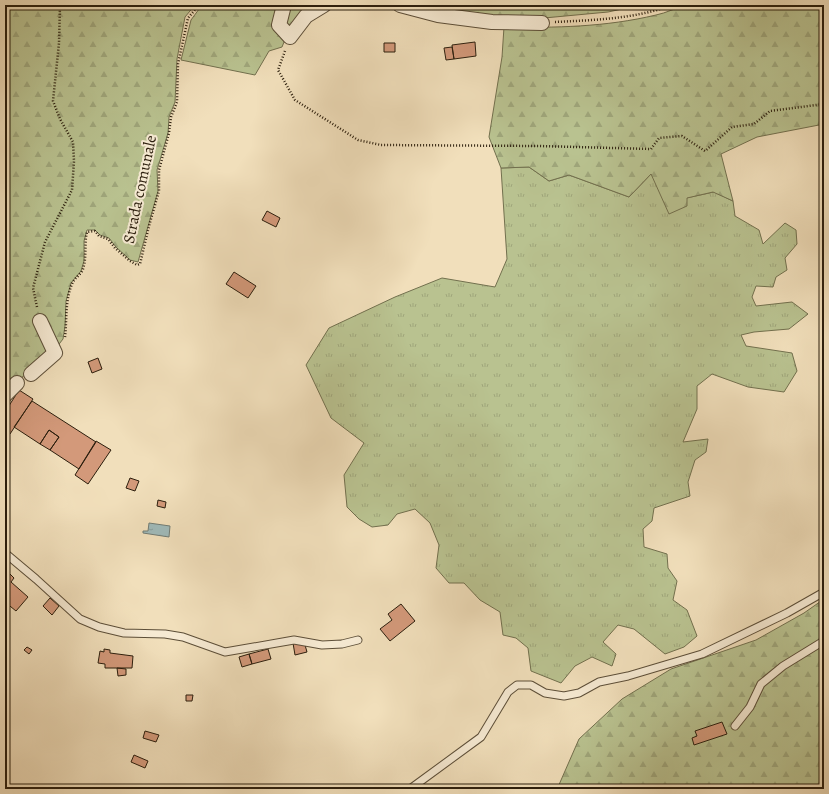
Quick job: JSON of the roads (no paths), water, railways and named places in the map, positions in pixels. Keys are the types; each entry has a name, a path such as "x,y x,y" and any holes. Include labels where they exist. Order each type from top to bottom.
{"street":[{"path":"284,5 279,24 290,37 306,16 324,5"},
{"path":"400,5 438,15 492,22 542,23"},
{"path":"30,374 55,353 40,321"},
{"path":"5,396 17,384"}],"lane":[{"path":"5,553 80,619 99,627 124,633 165,634 183,637 225,652 294,640 322,645 342,644 358,640"},
{"path":"410,789 481,737 508,692 517,685 531,685 545,693 564,696 579,693 599,682 628,676 702,654 787,613 824,592"},
{"path":"735,726 750,707 761,684 783,666 822,642 824,638"}],"water":[{"path":"149,523 170,526 169,537 143,533 143,531 148,531"}]}
